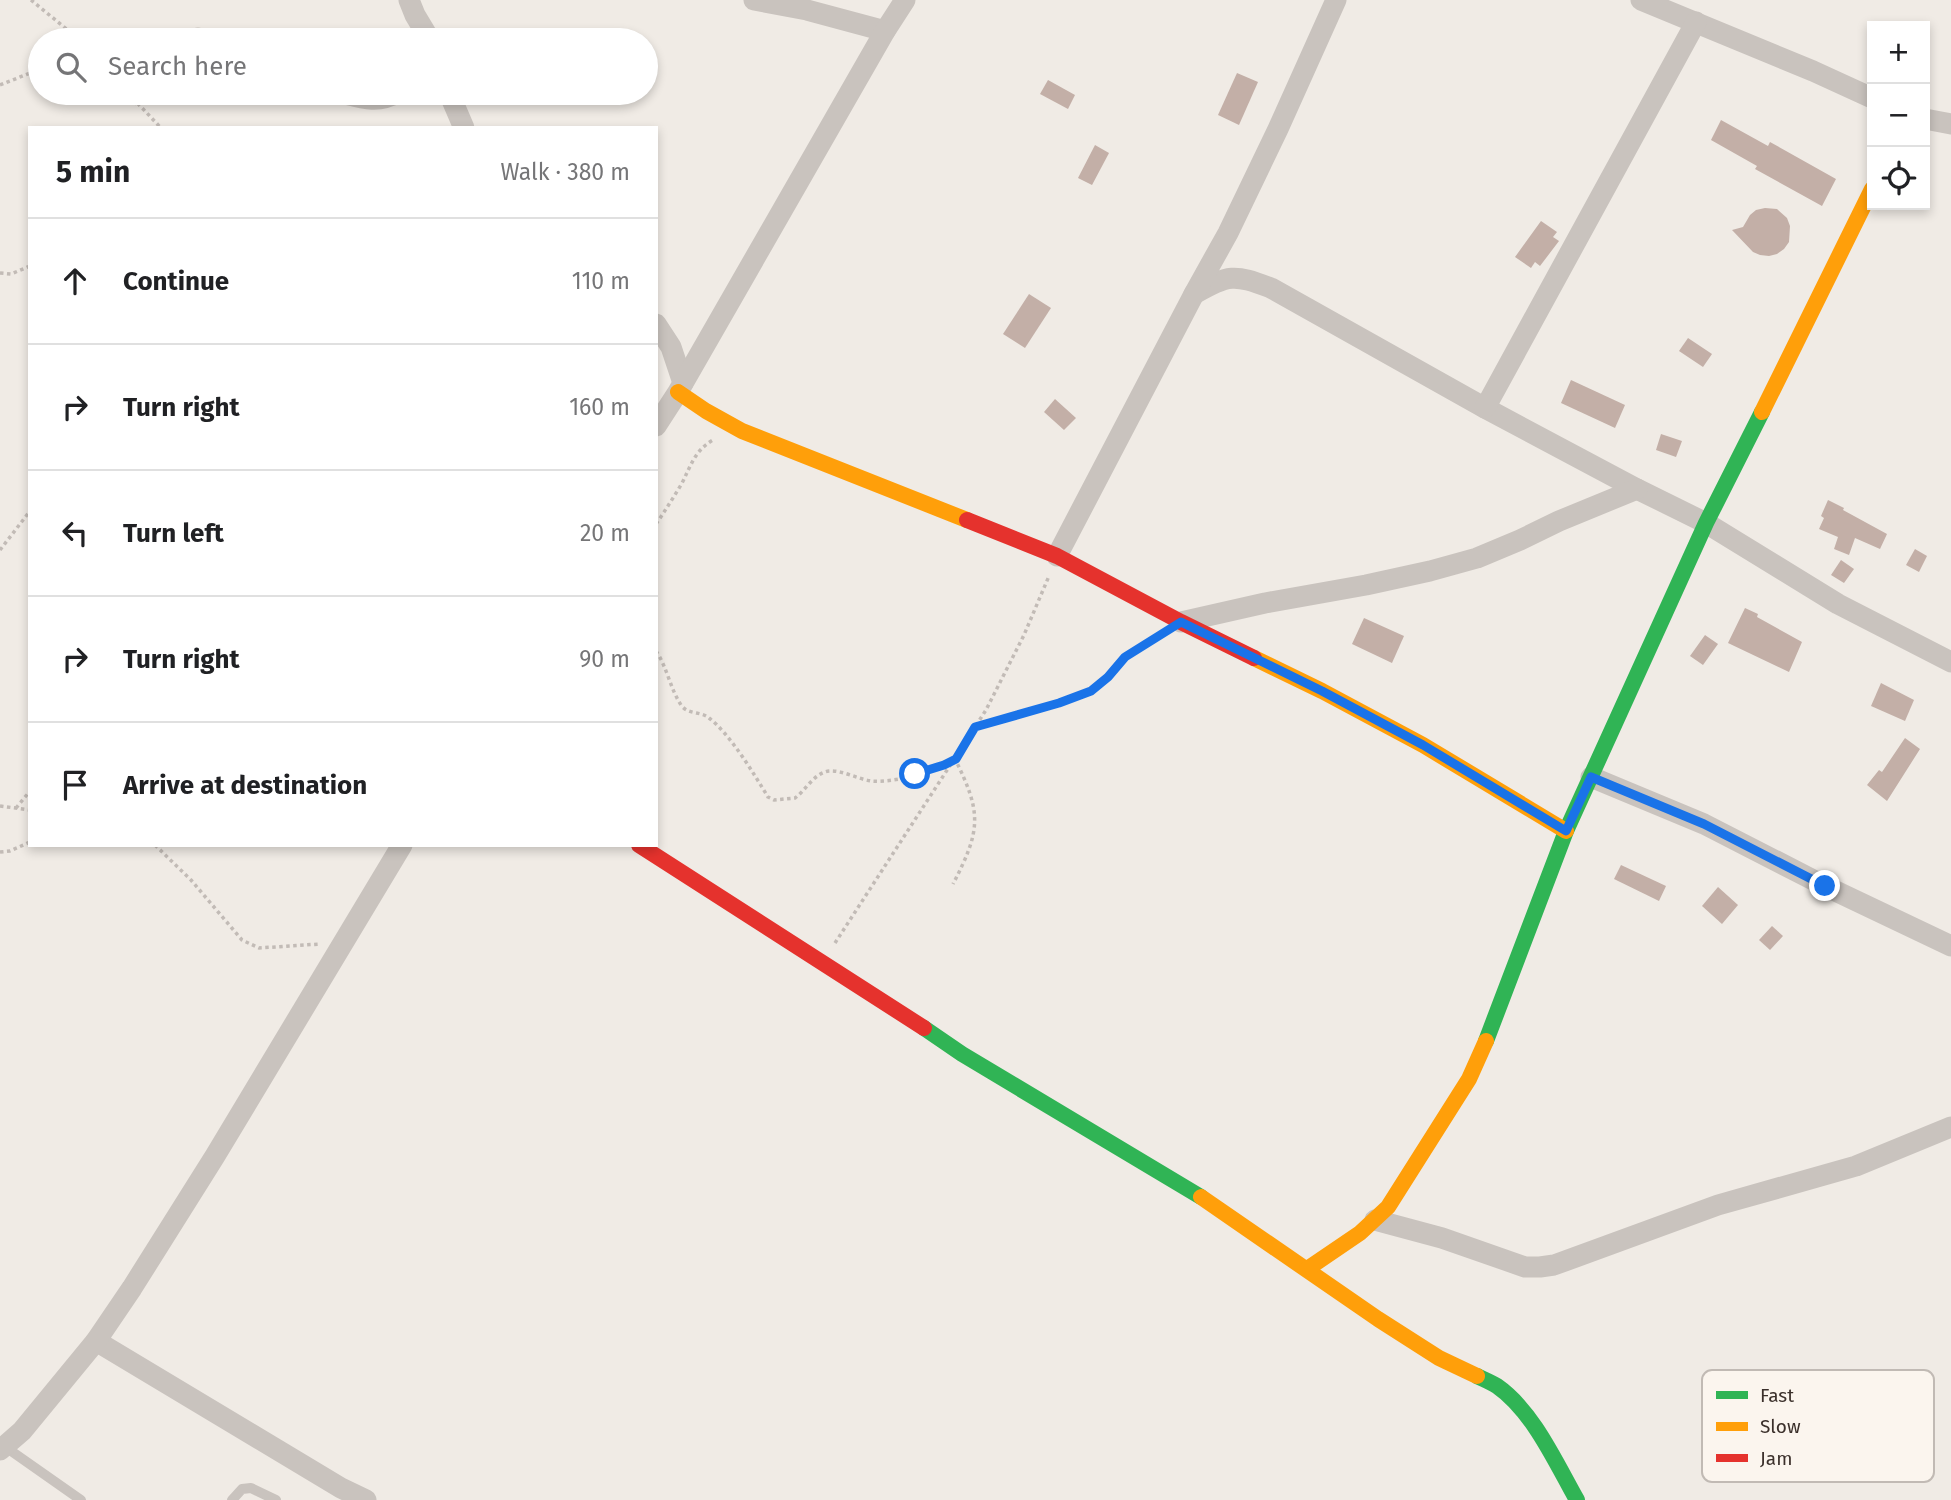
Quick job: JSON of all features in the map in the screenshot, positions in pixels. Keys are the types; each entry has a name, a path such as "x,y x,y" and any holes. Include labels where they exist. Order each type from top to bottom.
{"street":[{"path":"409,0 423,28"},
{"path":"754,0 807,10 885,31"},
{"path":"658,423 905,0"},
{"path":"1057,556 1228,233 1336,0"},
{"path":"1641,0 1867,96"},
{"path":"1485,408 1696,22"},
{"path":"454,105 463,126"},
{"path":"1930,120 1951,124"},
{"path":"1307,1269 1351,1240 1388,1207 1469,1079 1485,1045 1566,831 1706,523 1867,199"},
{"path":"1228,233 1240,277"},
{"path":"1194,294 1218,281 1240,277 1271,289 1485,408 1706,523 1838,604 1951,662"},
{"path":"658,327 671,348 681,387 706,411 742,431 1057,556 1423,745 1566,831"},
{"path":"1181,622 1265,603 1366,585 1477,558 1637,489"},
{"path":"1591,777 1704,824 1951,946"},
{"path":"2,1448 22,1431 96,1341 132,1288 401,847"},
{"path":"642,847 962,1054 1191,1190 1377,1319 1439,1358 1497,1386 1520,1408 1539,1432 1577,1500"},
{"path":"1375,1220 1441,1238 1525,1267 1540,1267 1566,1261 1717,1205 1833,1174 1951,1127"},
{"path":"96,1341 337,1494 366,1500"}],"lane":[{"path":"2,1448 81,1500"},
{"path":"232,1500 242,1489 251,1488 276,1500"}],"path":[{"path":"31,0 65,28"},
{"path":"0,85 28,74"},
{"path":"140,105 159,126"},
{"path":"0,274 11,274 28,267"},
{"path":"658,521 698,451 721,436 742,431"},
{"path":"0,550 28,514"},
{"path":"823,963 975,727 1024,635 1057,556"},
{"path":"975,727 1091,691 1108,677 1125,657 1181,622"},
{"path":"658,654 681,706 690,712 708,716 744,760 768,797 774,800 795,798 815,778 831,771 871,780 890,779 923,772 956,759"},
{"path":"953,884 973,837 975,815 974,803 956,759"},
{"path":"16,808 28,793"},
{"path":"0,806 28,810"},
{"path":"0,852 10,851 28,843"},
{"path":"157,847 198,888 237,935 248,943 259,948 343,942"}],"building":[{"path":"1237,73 1258,82 1239,125 1218,115"},
{"path":"1048,80 1075,95 1068,109 1040,94"},
{"path":"1721,120 1768,146 1770,142 1836,179 1822,206 1755,169 1757,166 1711,140"},
{"path":"1095,145 1109,153 1092,185 1078,178"},
{"path":"1765,208 1777,209 1787,218 1790,226 1789,242 1777,254 1769,256 1753,252 1732,230 1743,227 1750,215"},
{"path":"1541,221 1557,232 1553,237 1559,241 1540,266 1535,262 1531,268 1515,257"},
{"path":"1029,294 1051,308 1025,348 1003,334"},
{"path":"1688,338 1712,354 1703,367 1679,351"},
{"path":"1571,380 1625,405 1615,428 1561,403"},
{"path":"1055,399 1076,418 1064,430 1044,412"},
{"path":"1661,434 1682,441 1676,457 1656,450"},
{"path":"1828,500 1887,534 1880,549 1855,538 1849,555 1834,549 1838,537 1819,529"},
{"path":"1915,549 1927,556 1919,572 1906,565"},
{"path":"1841,560 1854,569 1844,583 1831,575"},
{"path":"1745,608 1802,642 1789,672 1728,643"},
{"path":"1364,618 1404,636 1392,663 1352,644"},
{"path":"1705,635 1718,644 1703,665 1690,656"},
{"path":"1881,683 1914,700 1905,721 1871,706"},
{"path":"1905,738 1920,749 1887,801 1867,785 1879,770 1882,772"},
{"path":"1621,865 1666,886 1659,901 1614,879"},
{"path":"1718,887 1738,905 1722,924 1702,906"},
{"path":"1772,926 1783,936 1770,950 1759,940"}],"traffic: fast":[{"path":"1486,1041 1566,831 1706,523 1762,412"},
{"path":"924,1028 962,1054 1201,1197"},
{"path":"1477,1376 1497,1386 1522,1409 1543,1438 1577,1500"}],"traffic: slow":[{"path":"1762,412 1867,199"},
{"path":"678,392 742,431 967,520"},
{"path":"1254,658 1423,745 1566,831"},
{"path":"1307,1269 1360,1233 1388,1207 1469,1079 1486,1041"},
{"path":"1201,1197 1378,1319 1439,1358 1477,1376"}],"traffic: jam":[{"path":"967,520 1057,556 1254,658"},
{"path":"642,847 924,1028"}],"route":[{"path":"915,774 956,759 975,727 1091,691 1108,677 1125,657 1181,622 1322,691 1423,745 1566,831 1591,777 1704,824 1825,886"}]}
